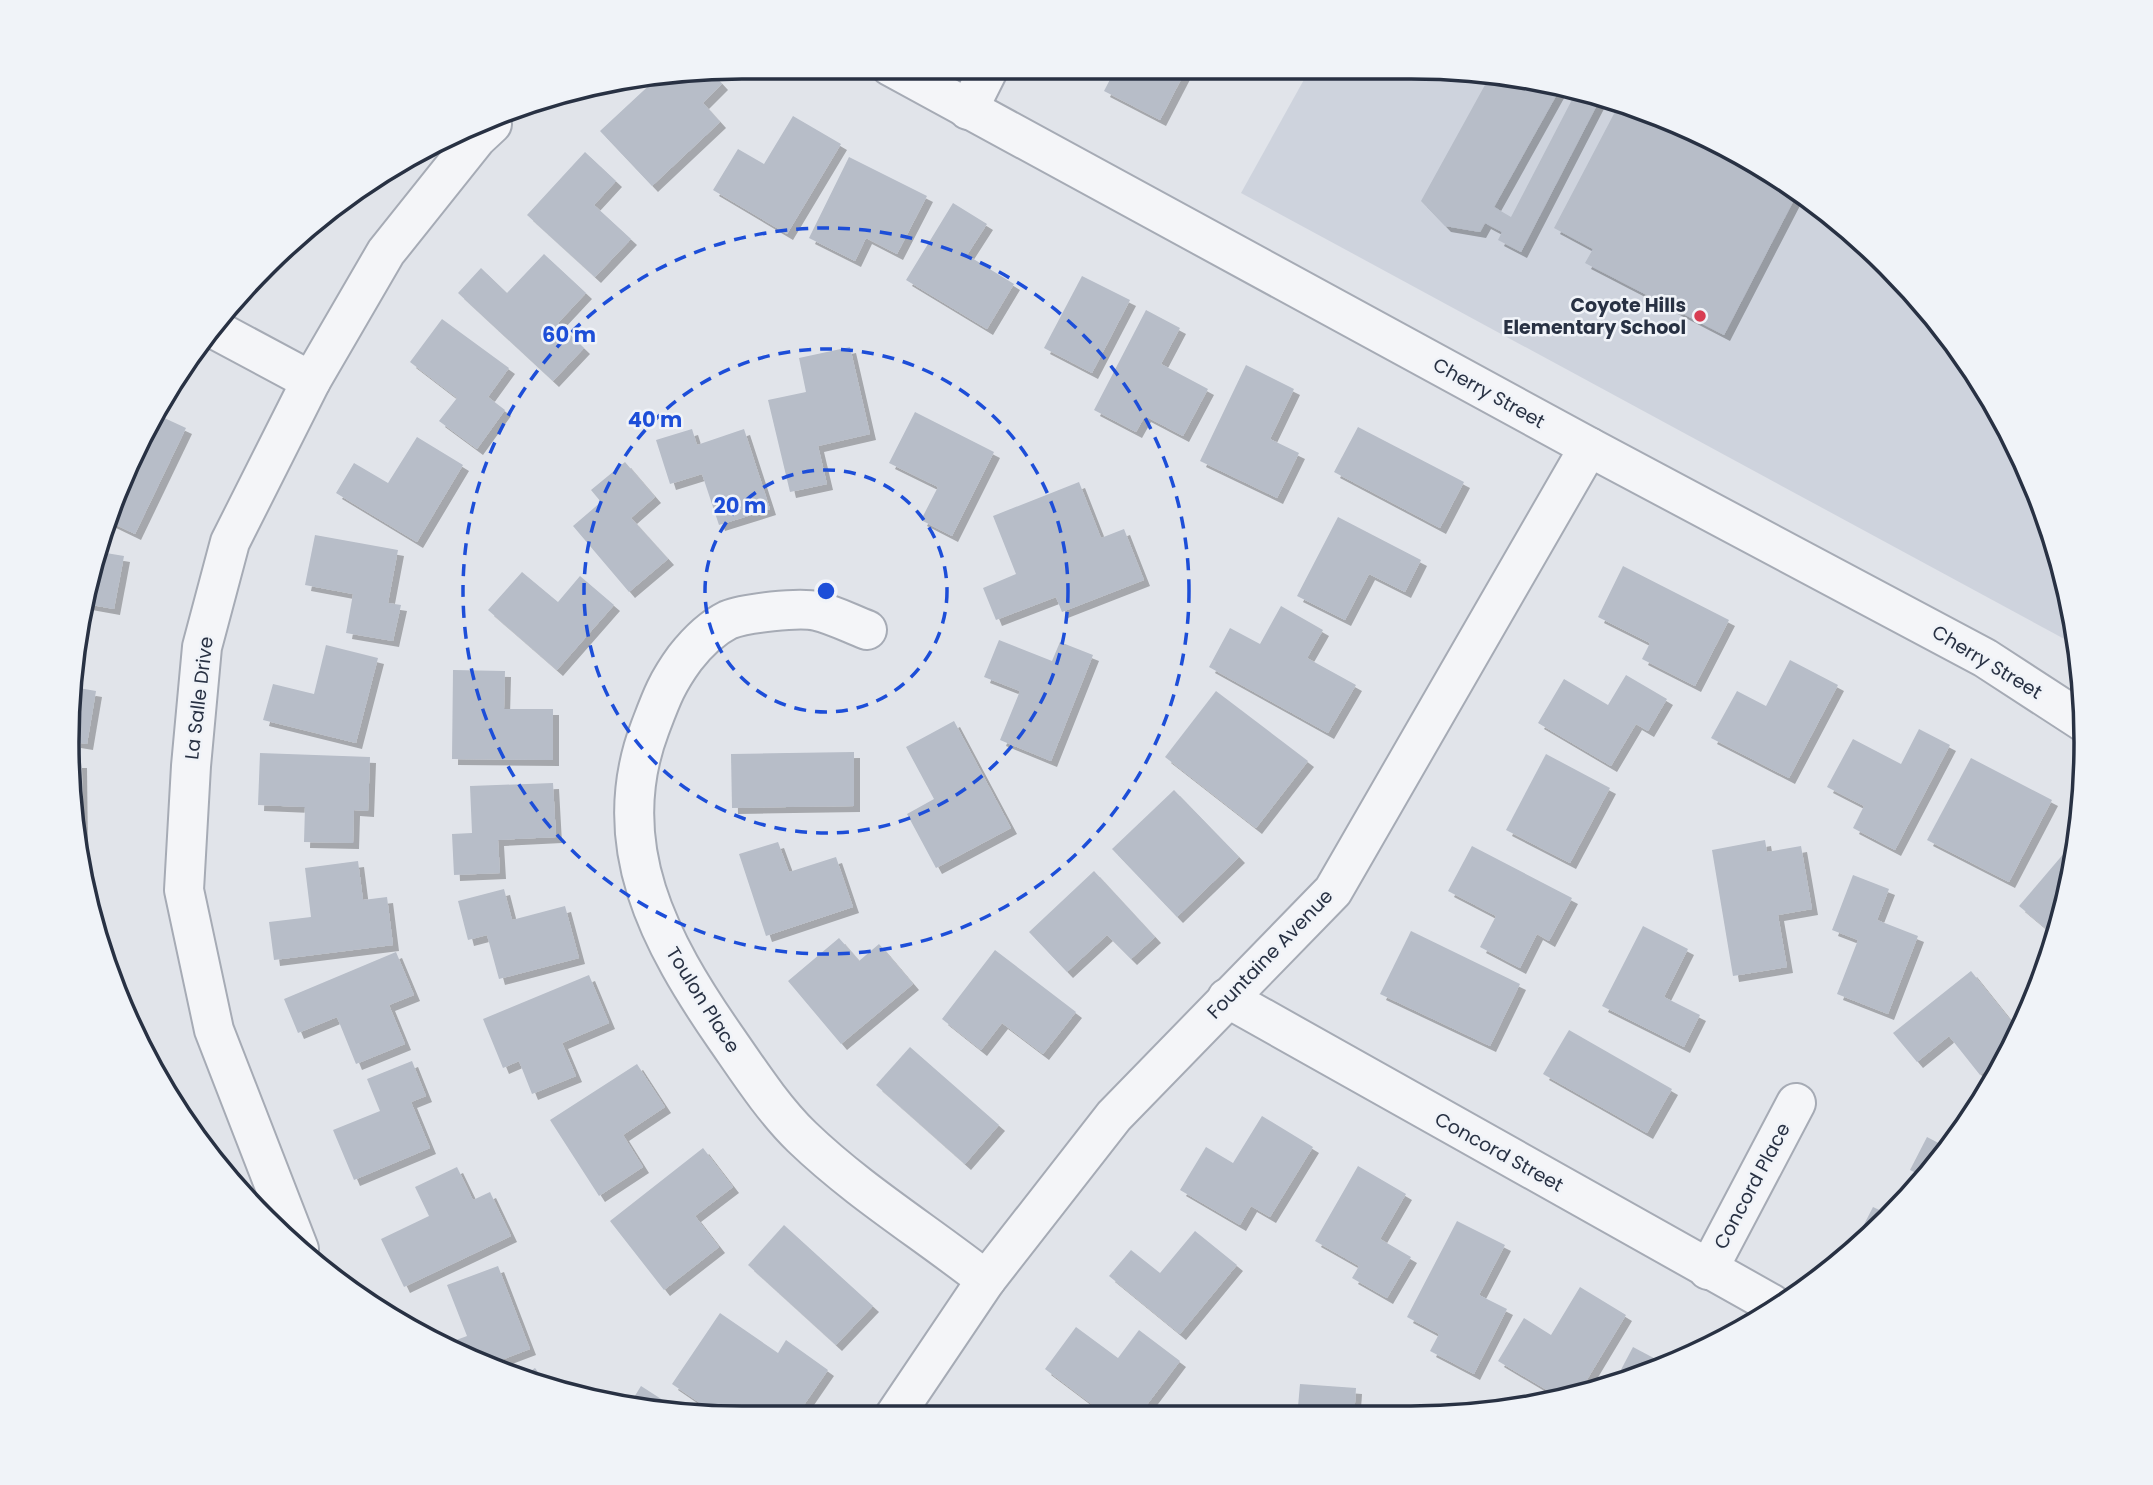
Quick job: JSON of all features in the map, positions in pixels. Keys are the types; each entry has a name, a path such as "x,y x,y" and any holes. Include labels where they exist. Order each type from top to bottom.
{"street":[{"name":"Cherry Street","path":"913,79 1588,447 1985,658 2073,715"},
{"path":"968,110 984,79"},
{"name":"La Salle Drive","path":"291,1229 214,1030 184,890 191,766 202,647 230,542 311,381 386,252 485,130"},
{"path":"221,332 311,381"},
{"name":"Fountaine Avenue","path":"902,1406 986,1280 1114,1116 1333,891 1588,447"},
{"name":"Toulon Place","path":"867,630 816,611 771,611 729,620 696,644 667,682 645,742 634,788 633,830 647,895 666,942 691,988 749,1073 802,1136 863,1188 986,1280"},
{"name":"Concord Street","path":"1227,998 1767,1301"},
{"name":"Concord Place","path":"1707,1270 1796,1103"}],"shaded area":[{"name":"Coyote Hills Elementary School","path":"1304,79 1454,80 1497,84 1582,101 1665,129 1704,147 1779,191 1848,243 1910,305 1937,338 1985,411 2024,488 2052,571 2066,640 1241,193"}],"building":[{"path":"1110,79 1181,79 1160,120 1104,91"},
{"path":"718,80 722,84 703,103 720,122 652,186 600,131 649,85"},
{"path":"1486,83 1556,95 1494,207 1511,217 1572,99 1597,106 1521,252 1498,240 1502,232 1485,223 1480,232 1445,226 1421,201"},
{"path":"1615,111 1665,129 1704,147 1793,201 1724,335 1585,263 1593,249 1554,228"},
{"path":"793,116 841,144 787,234 713,190 738,149 764,164"},
{"path":"585,152 616,181 594,205 631,239 595,277 527,215"},
{"path":"849,157 927,196 897,254 866,238 855,261 809,238"},
{"path":"953,203 987,224 967,255 1014,284 987,329 906,280"},
{"path":"544,254 586,293 558,323 584,348 553,381 458,293 481,268 507,293"},
{"path":"1082,276 1130,300 1092,373 1044,348"},
{"path":"1146,310 1180,328 1161,364 1208,389 1183,436 1145,416 1136,432 1094,410"},
{"path":"442,319 509,368 488,397 505,410 477,449 439,421 457,398 410,362"},
{"path":"850,347 870,434 818,446 827,484 790,492 768,400 806,392 799,358"},
{"path":"1246,365 1294,389 1270,439 1299,453 1277,498 1200,461"},
{"path":"915,412 994,452 952,536 921,520 938,487 889,463"},
{"path":"164,418 186,428 135,534 116,525 129,488"},
{"path":"1358,427 1464,482 1440,528 1334,472"},
{"path":"692,429 697,445 744,429 770,509 719,525 702,474 670,484 656,440"},
{"path":"417,437 463,465 417,542 336,493 354,463 388,483"},
{"path":"625,462 655,497 631,518 668,559 629,592 573,526 601,502 591,490"},
{"path":"1079,482 1101,538 1124,529 1144,580 1062,612 1056,597 996,620 983,588 1016,574 993,516"},
{"path":"1338,517 1421,560 1405,592 1369,574 1345,620 1297,596"},
{"path":"315,535 398,550 388,603 401,605 393,641 346,633 353,594 305,585"},
{"path":"107,553 124,556 114,609 94,605"},
{"path":"1623,566 1729,620 1695,686 1642,659 1650,643 1598,617"},
{"path":"522,572 558,602 580,576 614,605 557,670 488,610"},
{"path":"1281,606 1323,630 1307,658 1356,685 1328,733 1209,667 1230,628 1260,644"},
{"path":"999,640 1052,661 1060,642 1093,655 1051,761 1000,740 1020,691 984,677"},
{"path":"326,645 378,658 356,743 263,720 273,684 314,694"},
{"path":"1790,660 1838,685 1789,778 1711,738 1737,691 1766,706"},
{"path":"453,670 505,671 504,709 553,709 553,760 452,759"},
{"path":"1626,675 1667,699 1648,731 1636,724 1611,766 1538,723 1564,679 1608,705"},
{"path":"81,688 96,691 87,744 79,743"},
{"path":"1216,691 1308,761 1256,828 1165,757"},
{"path":"954,721 1011,828 936,868 907,814 934,799 906,747"},
{"path":"1919,729 1950,745 1895,850 1853,828 1864,806 1827,787 1853,739 1901,764"},
{"path":"854,752 854,806 732,808 731,754"},
{"path":"260,753 370,757 368,811 354,810 353,843 304,842 305,807 258,805"},
{"path":"1546,754 1610,788 1570,863 1506,830"},
{"path":"1971,758 2052,800 2009,882 1927,840"},
{"path":"79,762 81,762 81,802"},
{"path":"553,783 556,837 498,840 500,873 454,875 452,834 472,833 470,786"},
{"path":"1174,790 1239,857 1177,917 1112,849"},
{"path":"1765,840 1767,852 1801,846 1812,909 1778,915 1787,967 1733,976 1712,850"},
{"path":"778,842 789,872 836,857 853,907 766,936 739,854"},
{"path":"1472,846 1572,898 1549,941 1537,934 1520,968 1480,947 1496,916 1448,891"},
{"path":"2065,853 2047,930 2019,906"},
{"path":"358,861 363,900 387,897 393,945 274,960 269,922 311,917 305,868"},
{"path":"1094,871 1155,937 1131,959 1107,935 1067,972 1029,932"},
{"path":"1853,875 1889,889 1877,920 1918,936 1888,1014 1837,994 1858,940 1832,930"},
{"path":"504,889 512,920 565,906 579,958 499,979 487,935 468,940 458,901"},
{"path":"1643,926 1688,949 1664,997 1700,1015 1684,1047 1602,1006"},
{"path":"1411,931 1520,984 1490,1046 1380,994"},
{"path":"839,938 859,961 879,944 913,984 841,1044 788,981"},
{"path":"995,950 1076,1012 1043,1054 1002,1023 981,1050 942,1019"},
{"path":"396,952 414,995 389,1005 405,1044 356,1064 337,1017 298,1033 284,999"},
{"path":"1971,971 2012,1023 1988,1068 1980,1075 1949,1036 1917,1062 1893,1033"},
{"path":"589,975 609,1023 562,1043 576,1076 532,1094 519,1061 503,1068 483,1019"},
{"path":"1569,1030 1672,1089 1647,1133 1543,1074"},
{"path":"910,1047 999,1125 965,1164 876,1085"},
{"path":"412,1061 426,1096 411,1102 430,1148 354,1180 333,1130 380,1111 367,1079"},
{"path":"637,1064 665,1107 623,1135 643,1167 599,1196 550,1120"},
{"path":"1262,1116 1313,1147 1270,1217 1251,1206 1240,1225 1180,1190 1206,1147 1233,1163"},
{"path":"1927,1137 1939,1144 1916,1173 1910,1170"},
{"path":"703,1148 733,1187 695,1216 719,1247 664,1290 610,1221"},
{"path":"1358,1166 1406,1194 1380,1239 1411,1257 1387,1298 1352,1278 1359,1266 1315,1241"},
{"path":"457,1167 473,1200 490,1192 511,1236 404,1287 381,1239 429,1216 415,1187"},
{"path":"1873,1207 1881,1211 1880,1212 1862,1229"},
{"path":"1457,1221 1505,1245 1479,1295 1507,1309 1474,1374 1430,1351 1439,1334 1407,1317"},
{"path":"784,1225 873,1306 836,1345 748,1265"},
{"path":"1195,1231 1237,1265 1180,1334 1109,1276 1131,1250 1160,1273"},
{"path":"498,1266 530,1349 500,1360 455,1341 467,1336 447,1285"},
{"path":"1580,1287 1626,1315 1585,1383 1549,1391 1498,1361 1524,1318 1551,1335"},
{"path":"720,1313 778,1353 786,1340 828,1370 803,1406 703,1405 672,1384"},
{"path":"1076,1327 1118,1358 1139,1330 1180,1361 1146,1406 1094,1406 1045,1369"},
{"path":"1633,1347 1656,1359 1624,1371 1620,1372"},
{"path":"1300,1384 1356,1388 1355,1406 1298,1406"},
{"path":"641,1386 666,1402 656,1401 634,1397"}],"place":[{"name":"Coyote Hills Elementary School","path":"1700,316"}]}
